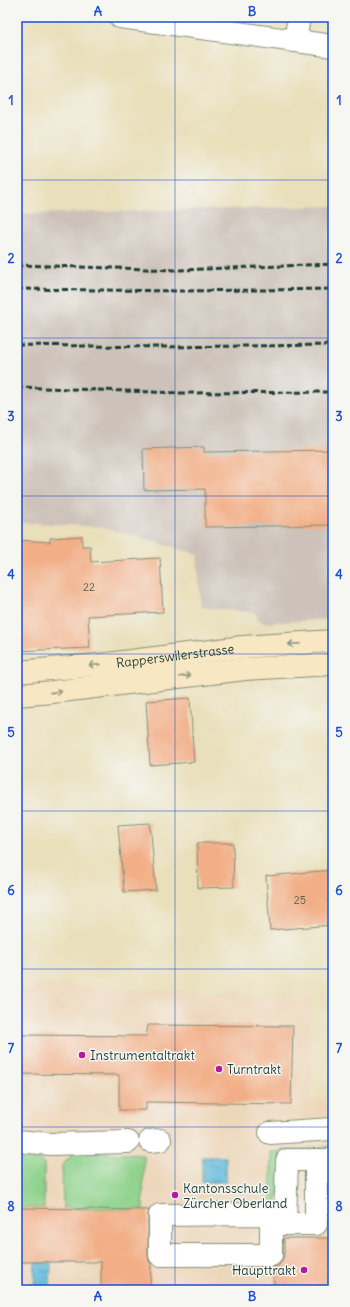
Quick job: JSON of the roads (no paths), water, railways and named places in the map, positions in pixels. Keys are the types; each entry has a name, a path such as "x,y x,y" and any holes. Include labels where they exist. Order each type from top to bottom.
{"main road":[{"name":"Rapperswilerstrasse","path":"17,672 107,664 243,647 333,641"},
{"name":"Rapperswilerstrasse","path":"17,694 53,692 245,669 333,664"}],"street":[{"path":"120,17 333,46"},
{"path":"295,41 299,17"},
{"path":"270,1133 333,1129"},
{"path":"17,1140 51,1144 128,1142"},
{"path":"333,1160 287,1160 285,1224 316,1224 316,1172 333,1172"},
{"path":"271,1214 271,1255 160,1255 160,1215 271,1214"}],"water":[{"path":"202,1157 226,1157 226,1182 202,1182"},
{"path":"35,1263 51,1263 50,1290 34,1290"}],"railway":[{"path":"17,265 179,270 333,264"},
{"path":"17,289 183,291 333,289"},
{"path":"17,345 158,347 333,345"},
{"path":"17,387 180,393 333,392"}],"place":[{"name":"Instrumentaltrakt","path":"82,1055"},
{"name":"Turntrakt","path":"219,1069"},
{"name":"Kantonsschule Zürcher Oberland","path":"175,1195"},
{"name":"Haupttrakt","path":"304,1270"}]}
